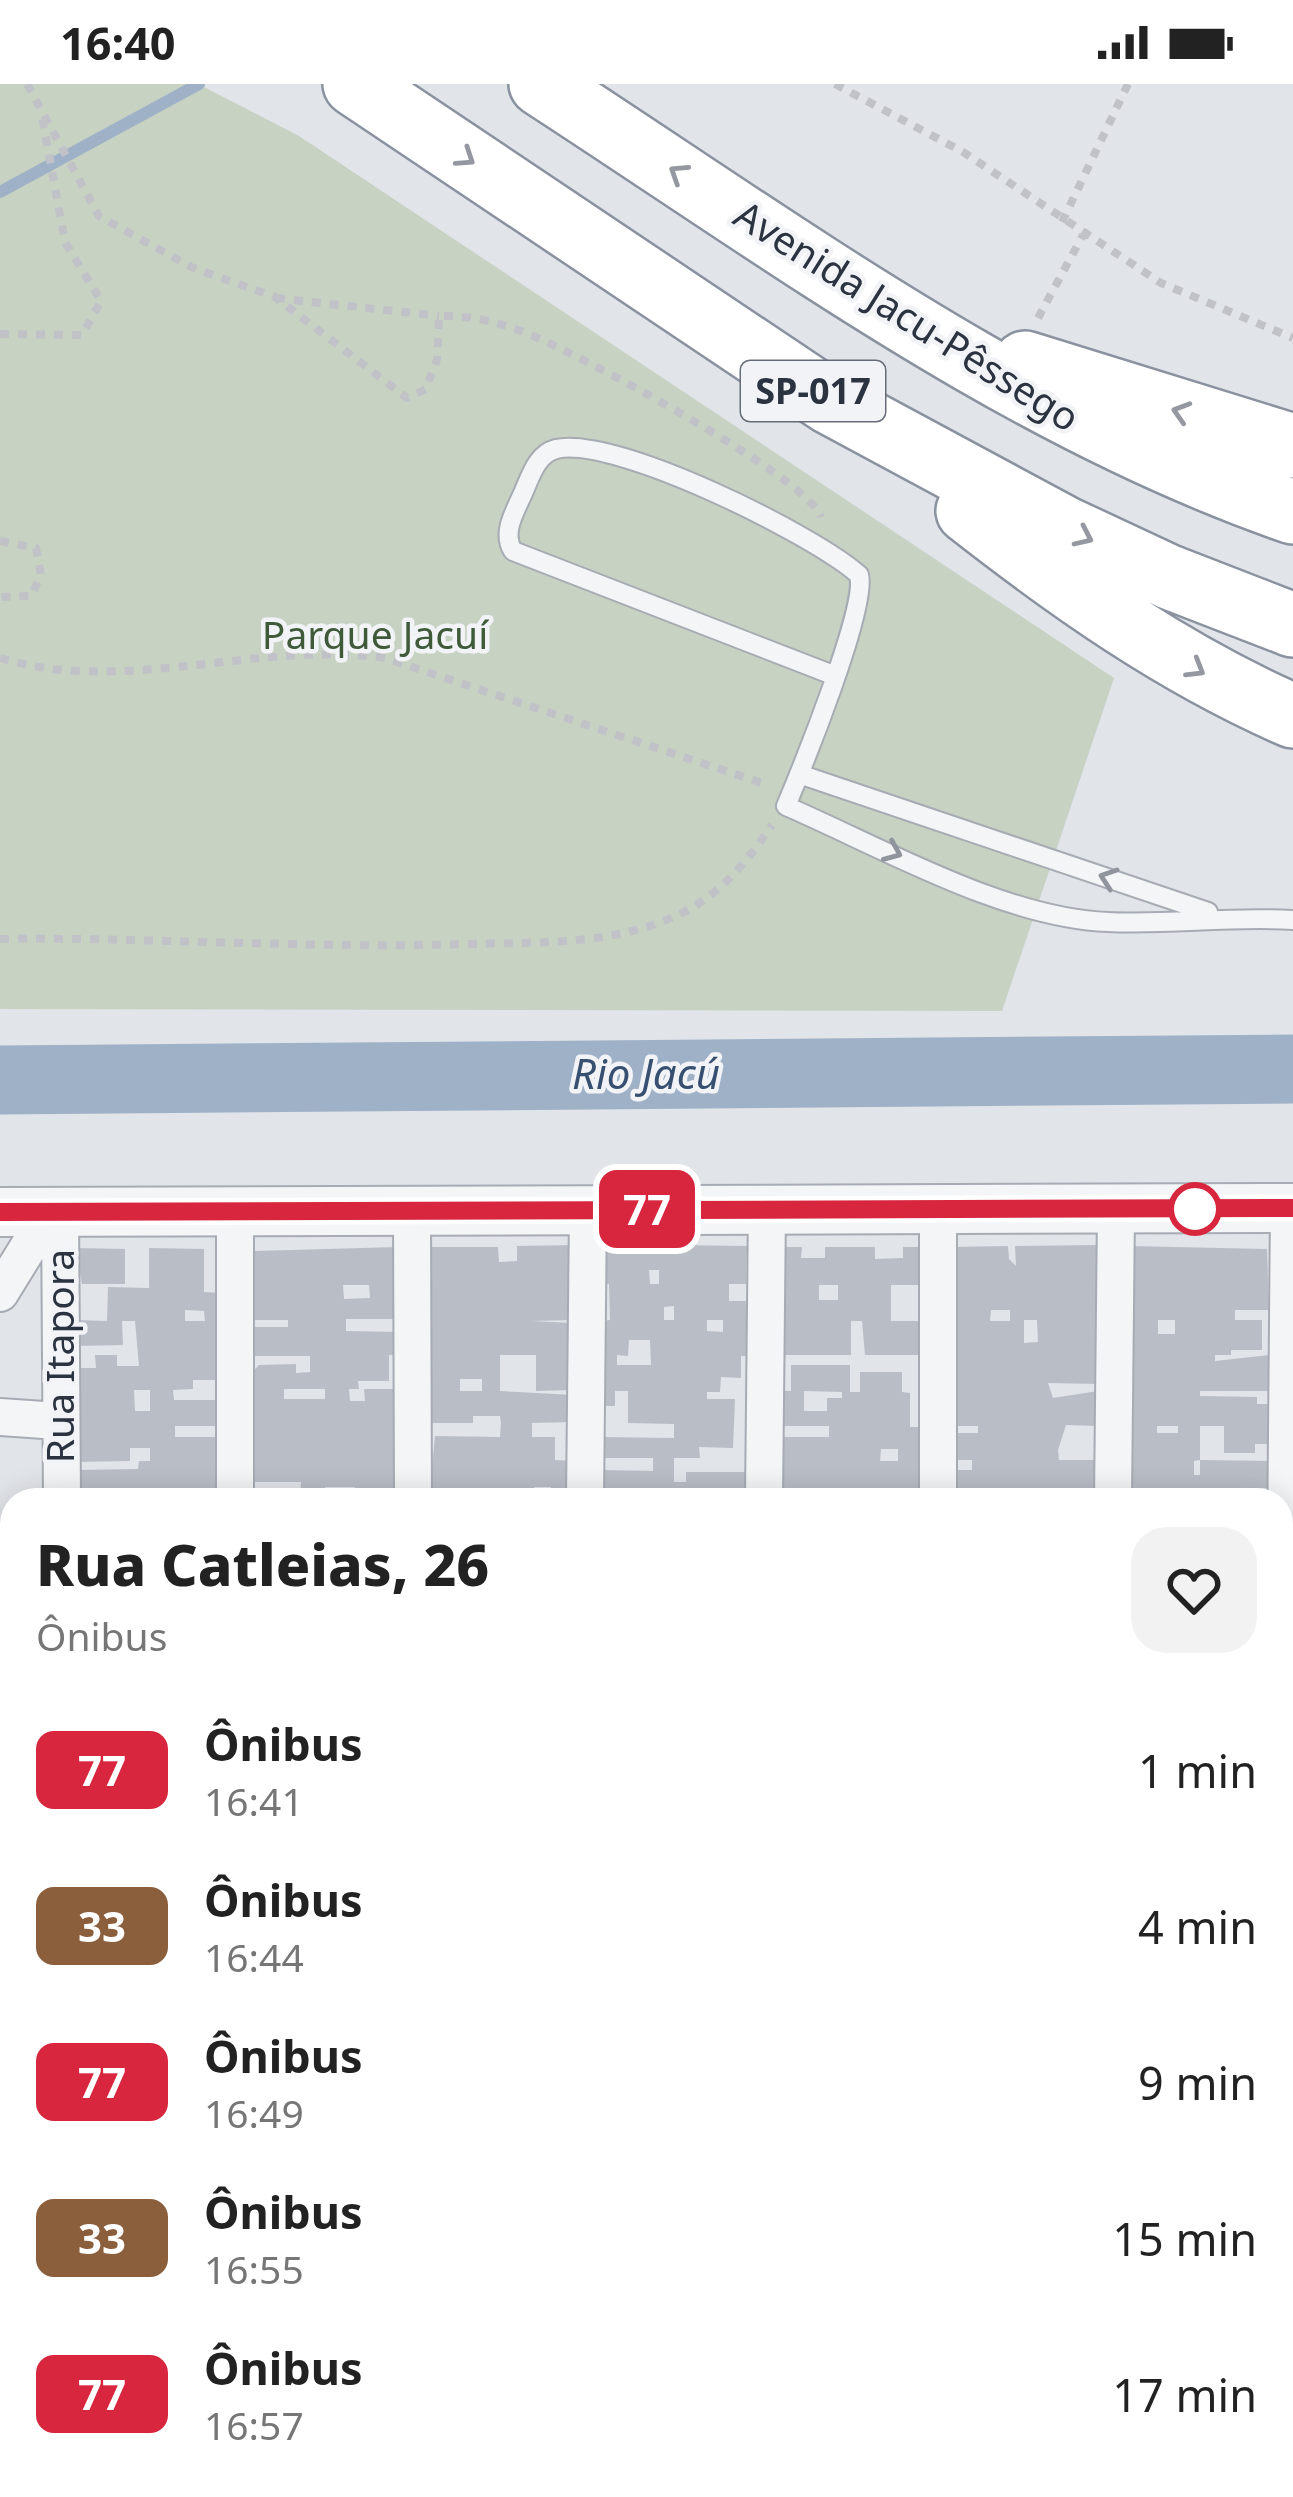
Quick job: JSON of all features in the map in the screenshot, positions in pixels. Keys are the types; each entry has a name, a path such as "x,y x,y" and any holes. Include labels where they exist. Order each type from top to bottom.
{"highway":[{"name":"Avenida Jacu-Pêssego","path":"541,84 920,331 1094,432 1293,512"},
{"name":"SP-017","path":"362,88 830,403 1064,527 1169,577 1293,625"},
{"path":"920,331 1293,446"},
{"path":"830,403 1100,612 1226,687 1293,716"}],"street":[{"path":"764,1488 767,1208"},
{"path":"0,1212 1291,1208 1288,1488"},
{"path":"585,1488 588,1209"},
{"path":"412,1210 413,1488"},
{"path":"1113,1488 1116,1211"},
{"path":"0,1293 55,1212"},
{"name":"Rua Itapora","path":"55,1212 61,1488"},
{"path":"235,1212 235,1488"},
{"path":"938,1212 938,1488"},
{"path":"0,1417 58,1421"}],"lane":[{"path":"792,791 833,675 862,581 835,558 711,492 632,460 574,448 554,450 540,458 507,541 520,556 833,675"},
{"path":"792,791 1048,914 1107,922 1218,916 1293,920"},
{"path":"792,791 1218,916"}],"path":[{"path":"27,84 99,216 191,267 275,297 466,316 519,330 590,361 772,472 817,506 835,558"},
{"path":"835,84 963,152 1062,222 1161,283 1293,338"},
{"path":"1062,222 1128,84"},
{"path":"0,334 82,335 100,301 64,242 40,104"},
{"path":"1016,360 1083,235"},
{"path":"275,297 407,398 427,389 437,359 439,316"},
{"path":"0,541 36,548 41,574 31,596 0,597"},
{"path":"0,658 92,670 332,651 385,658 792,791 744,863 704,901 679,915 603,938 333,948 0,939"}],"green space":[{"name":"Parque Jacuí","path":"0,84 198,84 299,136 1114,678 1002,1011 0,1009"}],"building":[{"path":"605,1244 747,1246 746,1284 729,1284 729,1301 746,1301 741,1378 721,1377 720,1392 707,1392 707,1399 735,1399 733,1448 699,1447 700,1458 674,1458 674,1482 686,1482 686,1472 747,1472 747,1488 602,1488 602,1470 653,1471 653,1458 602,1458 602,1437 674,1438 674,1424 628,1423 628,1391 615,1391 615,1406 602,1406 602,1321 610,1320 609,1284 603,1284","holes":["649,1270 659,1270 659,1284 650,1284","674,1306 674,1320 664,1320 664,1307","707,1320 723,1320 723,1332 707,1331","629,1340 650,1340 651,1365 617,1365 617,1355 628,1356"]},
{"path":"574,1245 574,1320 530,1321 574,1323 574,1390 536,1391 536,1355 500,1355 500,1391 574,1395 574,1422 532,1423 532,1437 555,1437 555,1460 574,1461 573,1488 430,1488 435,1436 500,1437 501,1423 500,1416 473,1416 473,1423 429,1423 429,1247 498,1247 499,1262 517,1261 517,1246","holes":["460,1379 482,1379 482,1391 460,1391"]},
{"path":"1098,1245 1098,1384 1048,1383 1053,1398 1098,1391 1098,1426 1066,1425 1058,1450 1059,1460 1098,1460 1098,1488 952,1488 952,1470 972,1470 972,1460 952,1460 952,1433 978,1433 978,1426 952,1426 951,1247 1008,1246 1009,1259 1016,1266 1015,1246","holes":["991,1310 1010,1310 1010,1321 990,1321","1024,1320 1037,1320 1038,1342 1024,1343"]},
{"path":"1128,1246 1267,1249 1269,1310 1235,1310 1235,1320 1262,1320 1262,1350 1231,1350 1231,1355 1215,1355 1215,1361 1270,1355 1270,1391 1200,1391 1200,1396 1257,1397 1257,1404 1271,1404 1271,1444 1255,1444 1255,1453 1224,1453 1224,1426 1200,1426 1200,1460 1272,1461 1272,1488 1128,1488","holes":["1158,1320 1175,1320 1175,1334 1158,1334","1157,1426 1178,1426 1178,1433 1157,1433"]},
{"path":"398,1247 398,1319 346,1319 346,1331 398,1332 398,1355 389,1355 389,1381 358,1381 359,1389 349,1389 350,1401 365,1401 364,1389 397,1389 396,1488 301,1488 301,1482 252,1482 254,1370 259,1365 296,1364 296,1373 310,1372 310,1356 254,1356 254,1327 288,1327 288,1320 254,1320 255,1251","holes":["343,1285 369,1285 370,1298 344,1299","284,1389 325,1389 325,1399 284,1399"]},
{"path":"777,1247 802,1247 801,1258 825,1258 825,1247 875,1247 875,1259 903,1258 903,1247 923,1247 923,1285 891,1285 891,1321 923,1321 923,1355 865,1355 862,1321 851,1321 851,1355 777,1355","holes":["819,1285 838,1285 838,1300 819,1300"]},
{"path":"76,1248 125,1249 125,1284 82,1284"},
{"path":"149,1248 204,1249 204,1292 222,1293 221,1380 193,1380 193,1389 173,1390 174,1400 221,1400 221,1426 175,1426 175,1437 221,1437 221,1488 77,1488 77,1470 138,1469 139,1461 150,1461 150,1448 130,1448 130,1461 77,1462 76,1368 96,1368 95,1355 117,1355 117,1366 139,1366 135,1321 122,1321 123,1345 76,1346 76,1320 107,1321 108,1287 149,1288","holes":["185,1310 204,1311 205,1321 185,1321","134,1390 150,1390 150,1411 135,1411"]},
{"path":"791,1365 850,1365 850,1392 860,1392 860,1372 902,1372 902,1392 910,1393 910,1427 922,1427 922,1488 777,1488 778,1437 829,1437 829,1426 777,1426 778,1391 791,1391","holes":["804,1391 842,1392 842,1398 827,1398 827,1411 804,1411","881,1449 898,1449 898,1461 880,1461"]}],"waterway":[{"path":"0,192 199,84"},
{"name":"Rio Jacú","path":"0,1080 1293,1069"}],"bus line":[{"name":"77","path":"0,1212 1293,1208"}]}
